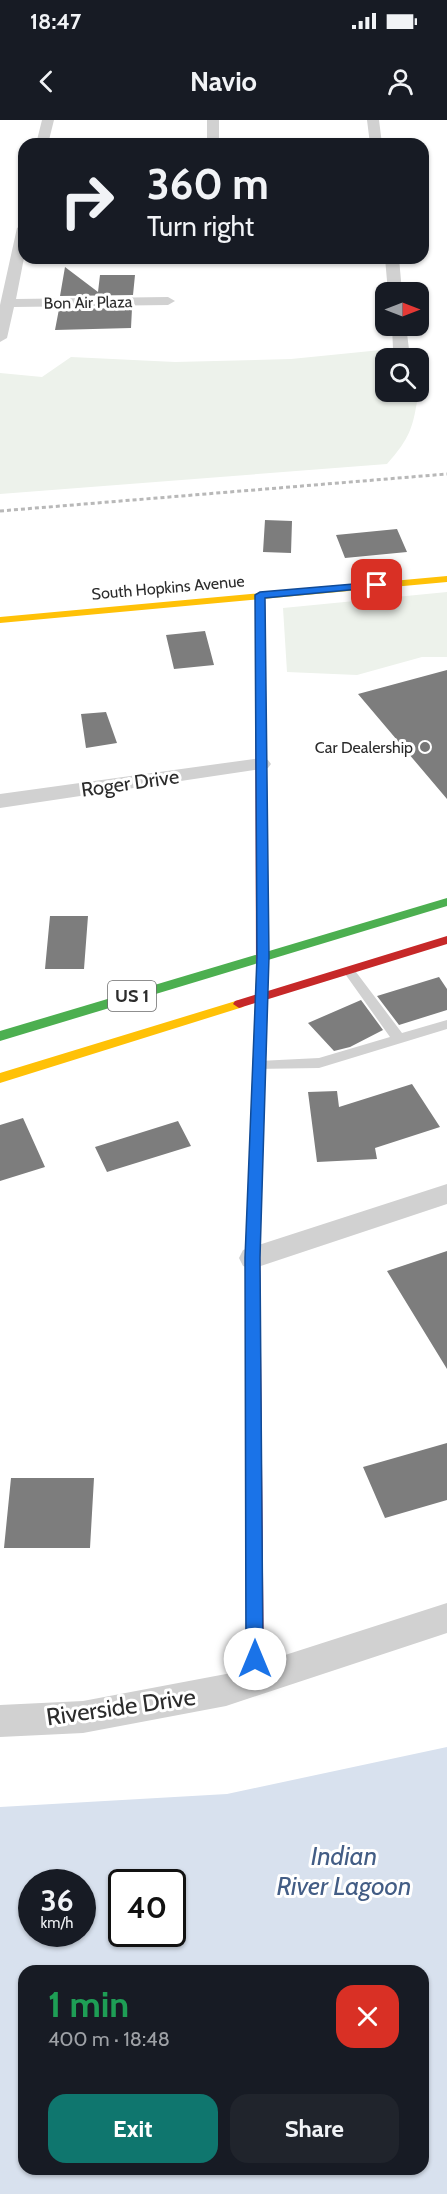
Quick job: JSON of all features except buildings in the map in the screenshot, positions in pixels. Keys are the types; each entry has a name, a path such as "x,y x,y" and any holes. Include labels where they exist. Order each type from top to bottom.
{"street":[{"path":"44,138 48,120"},
{"path":"213,120 213,138"},
{"path":"373,120 375,138"},
{"path":"0,338 18,256"},
{"path":"393,264 394,282"},
{"name":"Bon Air Plaza","path":"8,303 168,301"},
{"name":"South Hopkins Avenue","path":"0,620 447,579"},
{"path":"255,1682 252,1258 263,957 260,595"},
{"name":"Roger Drive","path":"0,801 261,764"},
{"name":"US 1","path":"0,1036 447,902"},
{"name":"US 1","path":"0,1078 446,942"},
{"path":"252,1258 447,1194"},
{"name":"Riverside Drive","path":"0,1721 83,1717 225,1690 447,1618"}],"lane":[{"path":"350,971 399,1039"},
{"path":"259,1066 304,1064 339,1058 447,1024"}],"shaded area":[{"path":"375,351 375,402 417,402 409,432 401,447 387,464 0,494 0,373 42,377 71,357 175,362 291,359"},
{"path":"447,592 447,657 422,657 357,675 287,672 283,608"}],"water":[{"name":"Indian River Lagoon","path":"447,1747 447,2194 0,2194 0,1807 227,1794"}],"railway":[{"path":"0,511 447,474"}],"traffic: fast":[{"path":"0,1036 447,902"}],"traffic: slow":[{"path":"0,620 447,579"},
{"path":"253,1242 262,975"},
{"path":"0,1078 239,1004"}],"traffic: jam":[{"path":"260,595 262,975"},
{"path":"239,1004 447,940"},
{"path":"253,1242 255,1682"}],"place":[{"name":"Car Dealership","path":"425,747"}],"route":[{"path":"255,1659 252,1258 263,957 260,595 377,585"}]}
